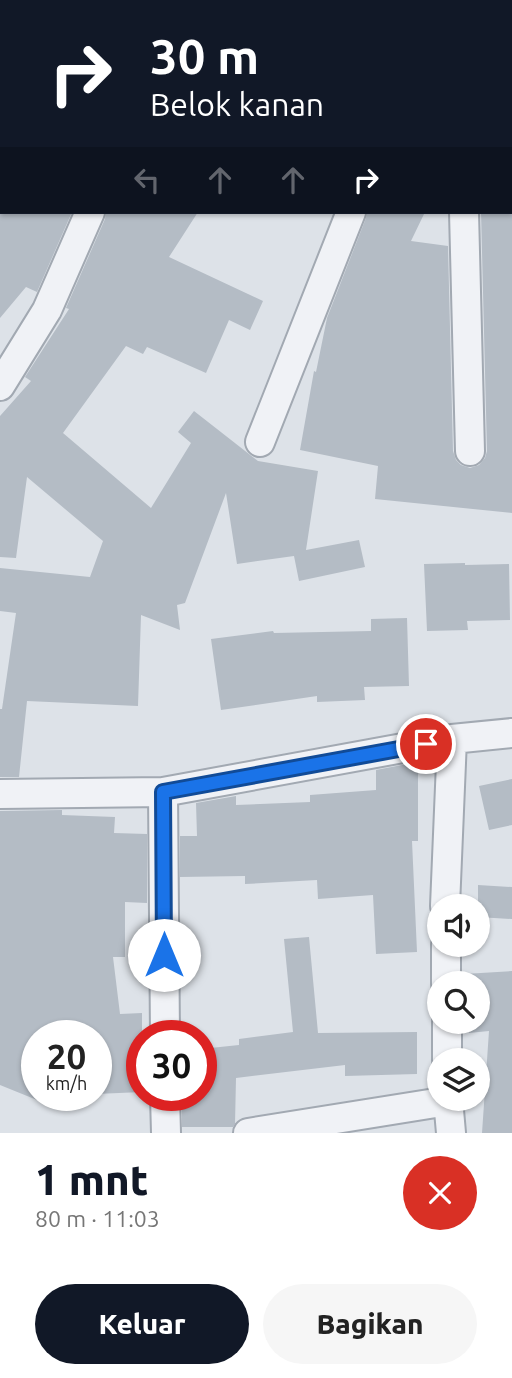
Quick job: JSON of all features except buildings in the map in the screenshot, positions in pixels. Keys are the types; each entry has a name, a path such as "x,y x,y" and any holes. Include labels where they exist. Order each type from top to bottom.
{"street":[{"path":"0,386 47,310 89,214"},
{"path":"260,442 350,214"},
{"path":"464,214 470,451"},
{"path":"0,794 163,792 452,739 512,733"},
{"path":"446,894 452,739"},
{"path":"163,792 165,1020"},
{"path":"248,1133 427,1103"},
{"path":"165,1111 166,1133"},
{"path":"449,1111 451,1133"}],"route":[{"path":"164,955 163,792 426,744"}]}
